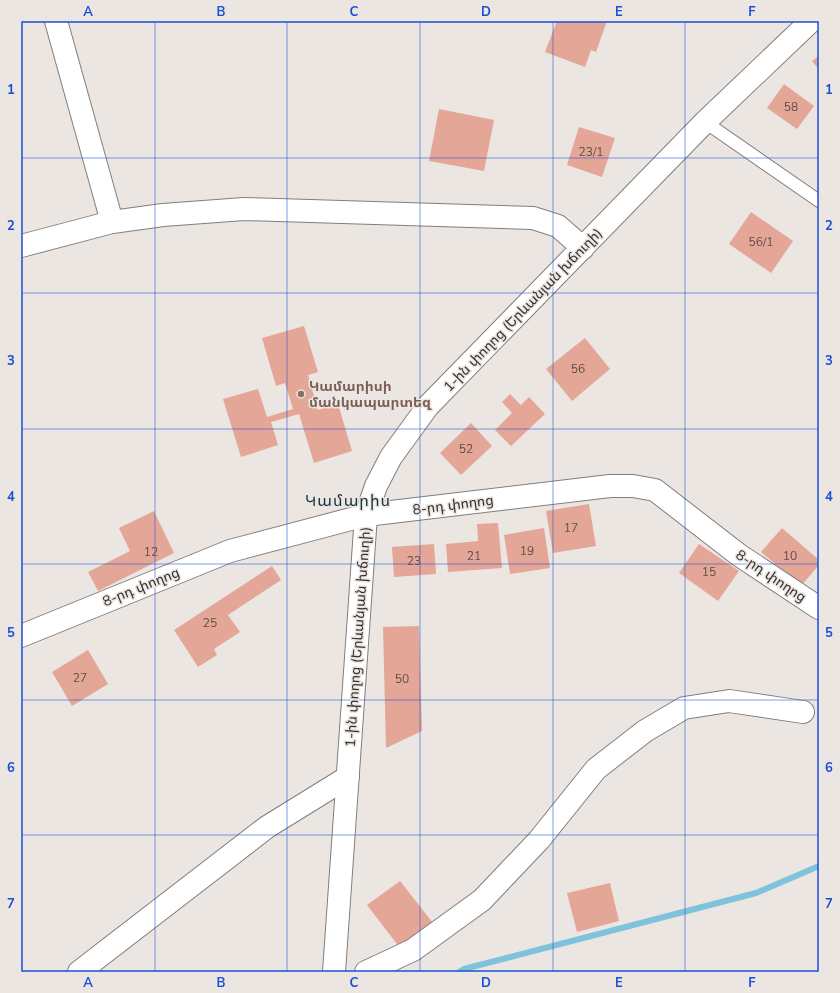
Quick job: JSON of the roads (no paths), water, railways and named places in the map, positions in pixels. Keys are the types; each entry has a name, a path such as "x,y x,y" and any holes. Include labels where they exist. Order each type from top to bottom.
{"street":[{"path":"56,21 112,222"},
{"name":"1-ին փողոց (Երևանյան խճուղի)","path":"334,972 366,515 376,486 390,457 428,406 705,122 811,21"},
{"path":"21,246 112,222 163,215 244,209 533,218 558,226 583,248"},
{"name":"8-րդ փողոց","path":"21,636 230,551 366,515 610,486 633,486 655,490 739,555 819,608"},
{"path":"366,972 413,950 482,900 539,840 596,769 645,731 684,708 729,700 803,712"},
{"path":"79,972 266,827 348,777"}],"lane":[{"path":"705,122 819,201"}],"waterway":[{"path":"459,972 464,969 756,893 819,866"}],"place":[{"name":"Կամարիսի մանկապարտեզ","path":"301,394"}],"district":[{"name":"Կամարիս","path":"348,501"}]}
